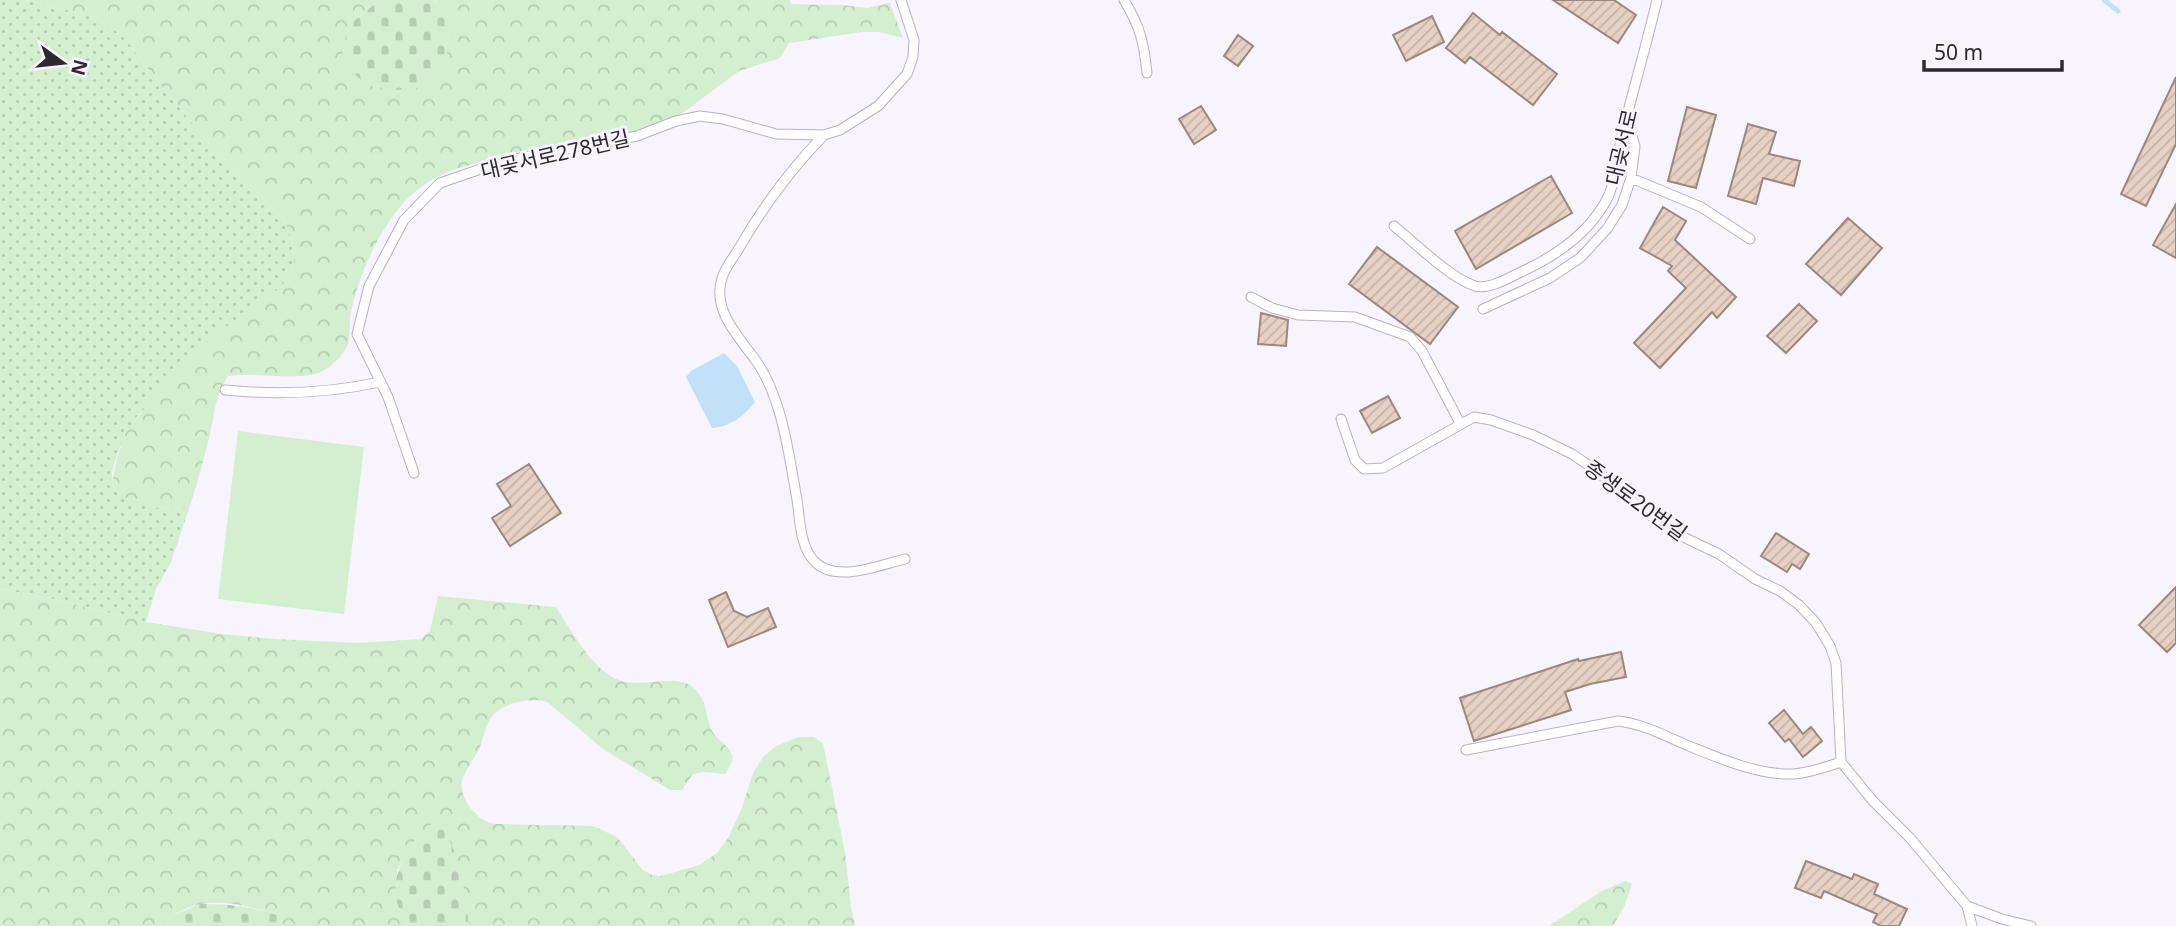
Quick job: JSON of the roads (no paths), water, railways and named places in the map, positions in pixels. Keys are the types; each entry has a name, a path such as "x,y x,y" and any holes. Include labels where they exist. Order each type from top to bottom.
{"lane":[{"name":"대곶서로278번길","path":"414,472 388,397 357,334 369,286 404,220 440,183 504,161 637,136 676,121 699,116 723,118 776,134 824,135 840,130 878,106 907,74 913,57 914,40 901,0"},
{"path":"1124,0 1137,20 1147,74"},
{"name":"대곶서로","path":"1394,226 1460,279 1479,287 1530,268 1556,255 1573,242 1600,211 1609,195 1657,0"},
{"path":"1483,309 1550,278 1580,258 1612,221 1622,205 1631,178 1635,146 1627,118"},
{"name":"대곶서로278번길","path":"824,135 803,156 750,228 722,278 719,299 724,316 764,370 776,402 790,461 805,549 815,562 830,572 852,571 905,559"},
{"path":"1631,178 1700,208 1750,239"},
{"path":"1251,297 1272,308 1298,315 1355,317 1410,337 1422,351 1460,423"},
{"path":"225,390 261,394 352,388 380,382"},
{"name":"종생로20번길","path":"1341,419 1355,460 1364,468 1383,468 1474,417 1533,435 1572,454 1597,471 1636,505 1675,533 1719,554 1755,579 1780,591 1816,622 1830,646 1836,663 1841,762"},
{"path":"1466,750 1618,721 1637,724 1730,761 1773,773 1803,772 1841,762 1967,906 1972,926"},
{"path":"1967,906 2031,926"}],"water":[{"path":"724,353 737,366 755,402 736,420 712,428 686,377 691,371"}],"waterway":[{"path":"2104,0 2118,11"}]}
